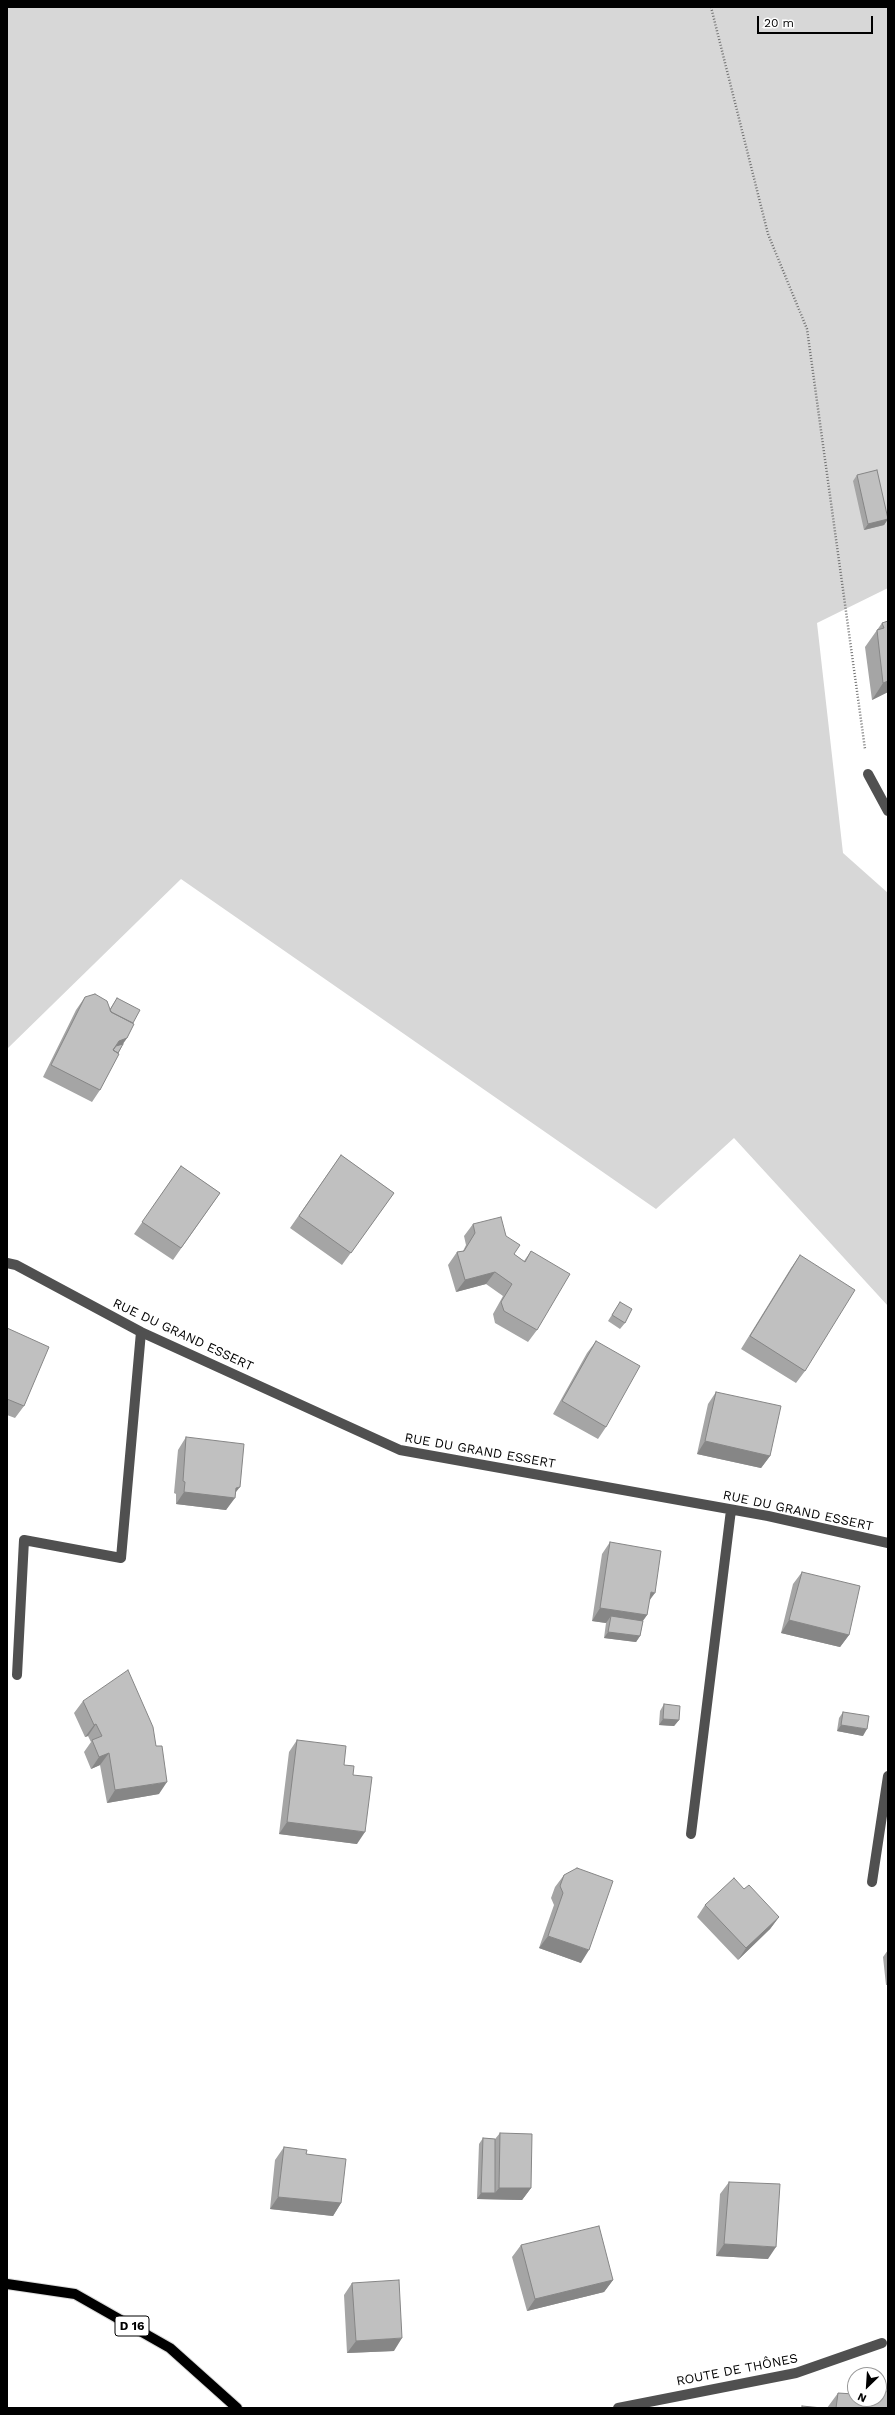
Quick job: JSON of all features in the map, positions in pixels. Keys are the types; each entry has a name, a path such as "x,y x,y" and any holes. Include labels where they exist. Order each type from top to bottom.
{"main road":[{"name":"D 16","path":"7,2284 75,2294 170,2348 237,2408"}],"street":[{"path":"868,774 888,811"},
{"name":"RUE DU GRAND ESSERT","path":"7,1263 16,1265 142,1332 400,1450 731,1510 888,1543"},
{"path":"17,1675 24,1540 121,1558 142,1332"},
{"path":"691,1834 731,1510"},
{"path":"872,1882 888,1776"},
{"name":"ROUTE DE THÔNES","path":"618,2408 796,2373 882,2343"}],"path":[{"path":"711,7 768,234 807,329 868,774"}],"shaded area":[{"path":"7,7 888,7 888,588 817,623 843,853 888,893 888,1306 734,1138 656,1209 181,879 7,1049"}],"building":[{"path":"877,470 888,519 868,524 857,475"},
{"path":"888,621 888,681 883,683 877,630 884,628 882,623"},
{"path":"95,994 107,1001 111,1012 134,1024 127,1038 119,1041 113,1050 119,1054 100,1090 51,1065 85,997"},
{"path":"117,998 140,1010 133,1023 111,1012 110,1010"},
{"path":"123,1044 118,1053 113,1050 116,1046"},
{"path":"341,1155 394,1193 351,1253 299,1216"},
{"path":"181,1166 220,1193 181,1248 142,1222"},
{"path":"501,1217 506,1236 520,1245 514,1254 525,1262 531,1251 570,1274 537,1330 504,1311 501,1302 512,1284 495,1272 465,1280 457,1252 464,1251 475,1233 473,1224"},
{"path":"800,1255 855,1290 805,1371 750,1336"},
{"path":"620,1302 632,1309 625,1323 612,1315"},
{"path":"7,1328 49,1347 24,1406 7,1399"},
{"path":"596,1341 640,1366 606,1427 562,1401"},
{"path":"716,1392 781,1406 770,1456 705,1441"},
{"path":"186,1437 244,1444 240,1487 236,1488 235,1498 184,1492 185,1482 183,1481"},
{"path":"610,1542 661,1551 655,1593 651,1592 647,1615 600,1608"},
{"path":"802,1572 860,1586 849,1635 789,1620"},
{"path":"611,1616 643,1621 640,1636 608,1632"},
{"path":"128,1670 153,1727 156,1746 162,1746 167,1782 115,1790 109,1753 99,1757 92,1740 102,1736 96,1724 94,1725 83,1701"},
{"path":"664,1704 680,1706 679,1720 663,1719"},
{"path":"843,1712 869,1716 867,1729 841,1725"},
{"path":"297,1740 346,1746 344,1765 354,1766 353,1775 372,1777 365,1832 287,1822"},
{"path":"577,1868 613,1881 589,1950 548,1936 563,1893 560,1886 564,1875"},
{"path":"734,1878 744,1889 749,1885 779,1917 746,1948 705,1905"},
{"path":"500,2133 532,2134 531,2188 499,2188"},
{"path":"483,2138 495,2139 495,2193 481,2193"},
{"path":"284,2147 307,2150 306,2154 346,2159 341,2203 278,2197"},
{"path":"729,2182 780,2184 776,2247 724,2244"},
{"path":"599,2226 613,2280 535,2299 521,2245"},
{"path":"399,2280 402,2338 356,2341 352,2283"},
{"path":"888,2391 888,2408 836,2408 838,2393 847,2394 847,2407 887,2407"},
{"path":"802,2406 822,2408 802,2408"}]}
